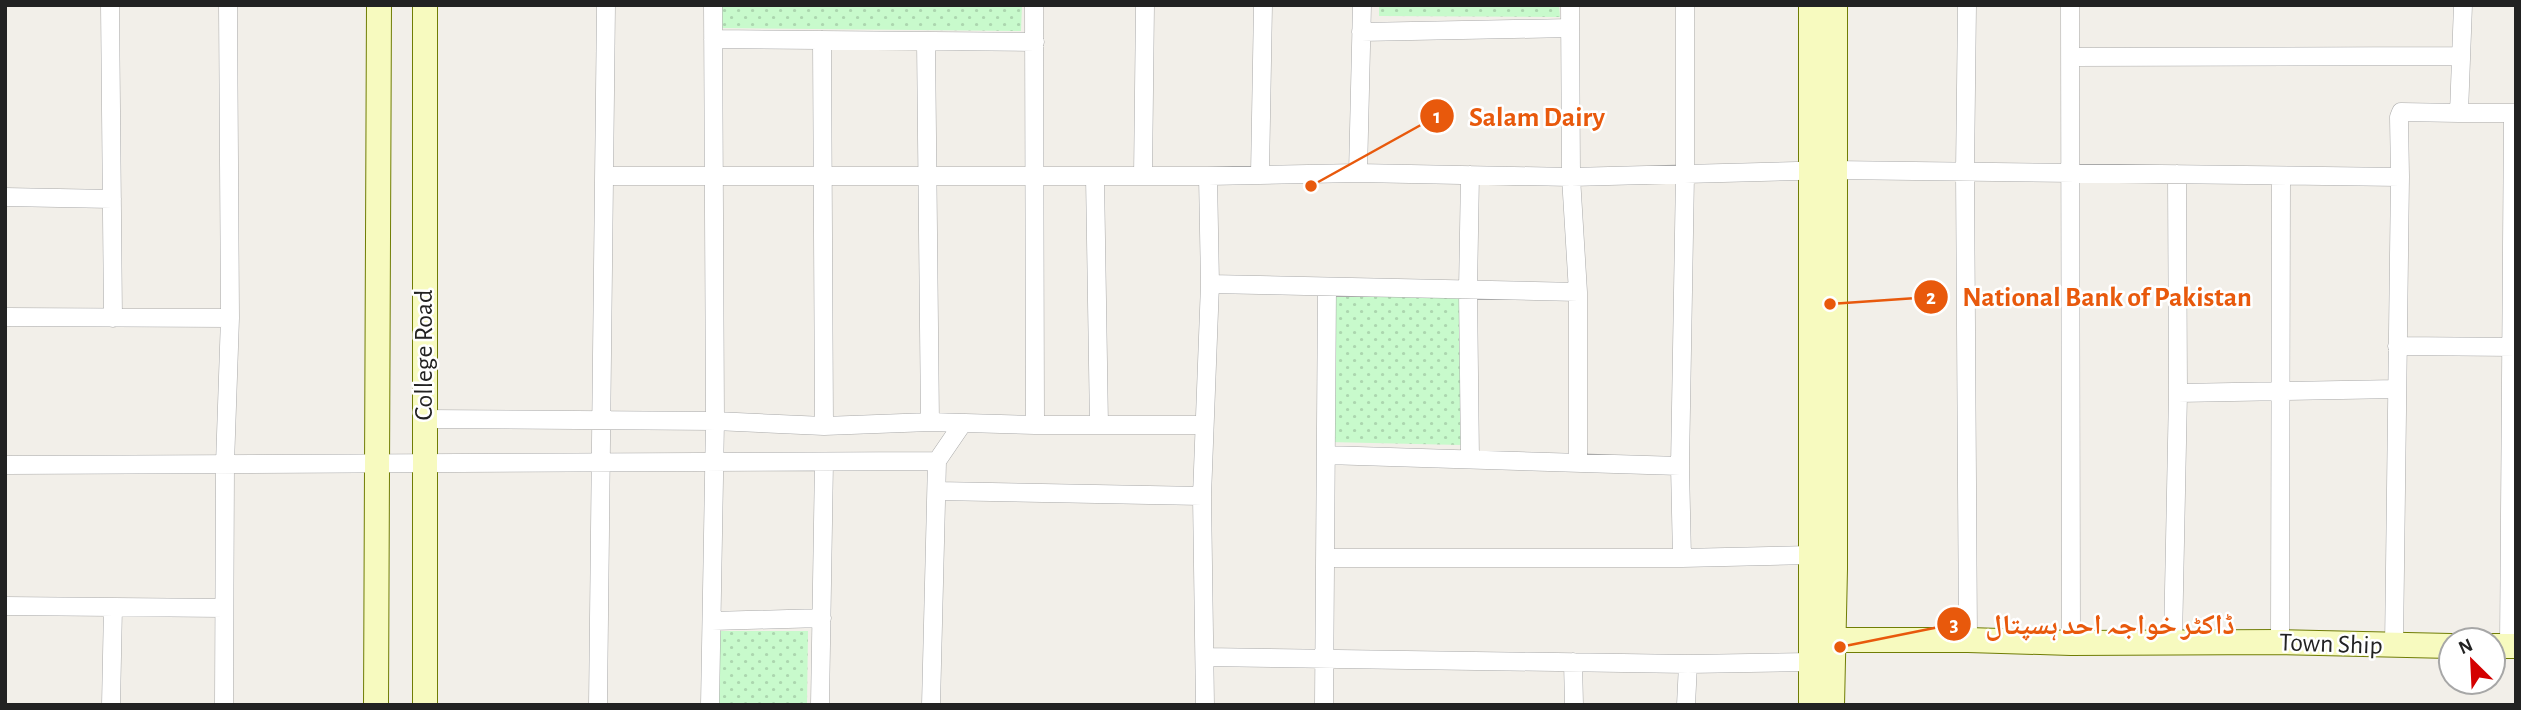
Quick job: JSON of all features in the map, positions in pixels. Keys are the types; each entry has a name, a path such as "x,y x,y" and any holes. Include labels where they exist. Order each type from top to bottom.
{"main road":[{"name":"College Road","path":"376,705 379,5"},
{"name":"College Road","path":"425,5 425,705"},
{"path":"1811,5 1822,170 1835,569 1832,705"},
{"path":"1811,705 1822,170 1835,5"},
{"name":"Town Ship","path":"1833,640 2280,642 2437,646"}],"street":[{"path":"110,5 113,318"},
{"path":"224,705 225,464 230,318 228,5"},
{"path":"598,705 606,5"},
{"path":"710,705 715,421 713,5"},
{"path":"1034,5 1035,425"},
{"path":"1143,176 1145,5"},
{"path":"1260,174 1263,5"},
{"path":"1358,173 1362,5"},
{"path":"1570,5 1571,177 1578,292 1578,463"},
{"path":"1682,558 1680,466 1685,5"},
{"path":"1966,5 1968,640"},
{"path":"2070,5 2071,643"},
{"path":"2459,113 2463,5"},
{"path":"1361,32 1570,28"},
{"path":"713,39 1035,42"},
{"path":"822,40 824,426"},
{"path":"926,41 930,422"},
{"path":"2070,57 2461,56"},
{"path":"2394,646 2401,112 2515,113 2514,347 2507,626"},
{"path":"604,176 1095,177 1358,173 1571,177 1822,170 2400,177"},
{"path":"2173,641 2178,393 2177,174"},
{"path":"1470,175 1470,459"},
{"path":"1205,705 1202,496 1210,284 1208,176"},
{"path":"2280,642 2283,390 2281,176"},
{"path":"1095,177 1099,425"},
{"path":"5,197 112,199"},
{"path":"1210,284 1578,292"},
{"path":"1324,705 1327,287"},
{"path":"5,317 230,318"},
{"path":"2397,346 2514,347"},
{"path":"2178,393 2397,389"},
{"path":"424,419 715,421 824,426 930,422 1203,425"},
{"path":"931,705 937,461 963,423"},
{"path":"1326,456 1680,466"},
{"path":"5,465 937,461"},
{"path":"820,705 824,462"},
{"path":"937,491 1202,496"},
{"path":"1325,558 1682,558 1812,555"},
{"path":"5,606 225,607"},
{"path":"111,705 113,607"},
{"path":"712,621 822,618"},
{"path":"1205,657 1688,664 1811,662"},
{"path":"1573,662 1574,705"},
{"path":"1686,705 1688,664"}],"green space":[{"path":"722,5 1022,5 1021,31 722,28"},
{"path":"1379,5 1559,5 1560,17 1379,16"},
{"path":"1332,292 1462,293 1461,445 1328,442"},
{"path":"717,631 808,631 807,705 716,705"}],"place":[{"name":"Salam Dairy","path":"1311,186"},
{"name":"National Bank of Pakistan","path":"1830,304"},
{"name":"ڈاکٹر خواجہ احد ہسپتال","path":"1840,647"}]}
